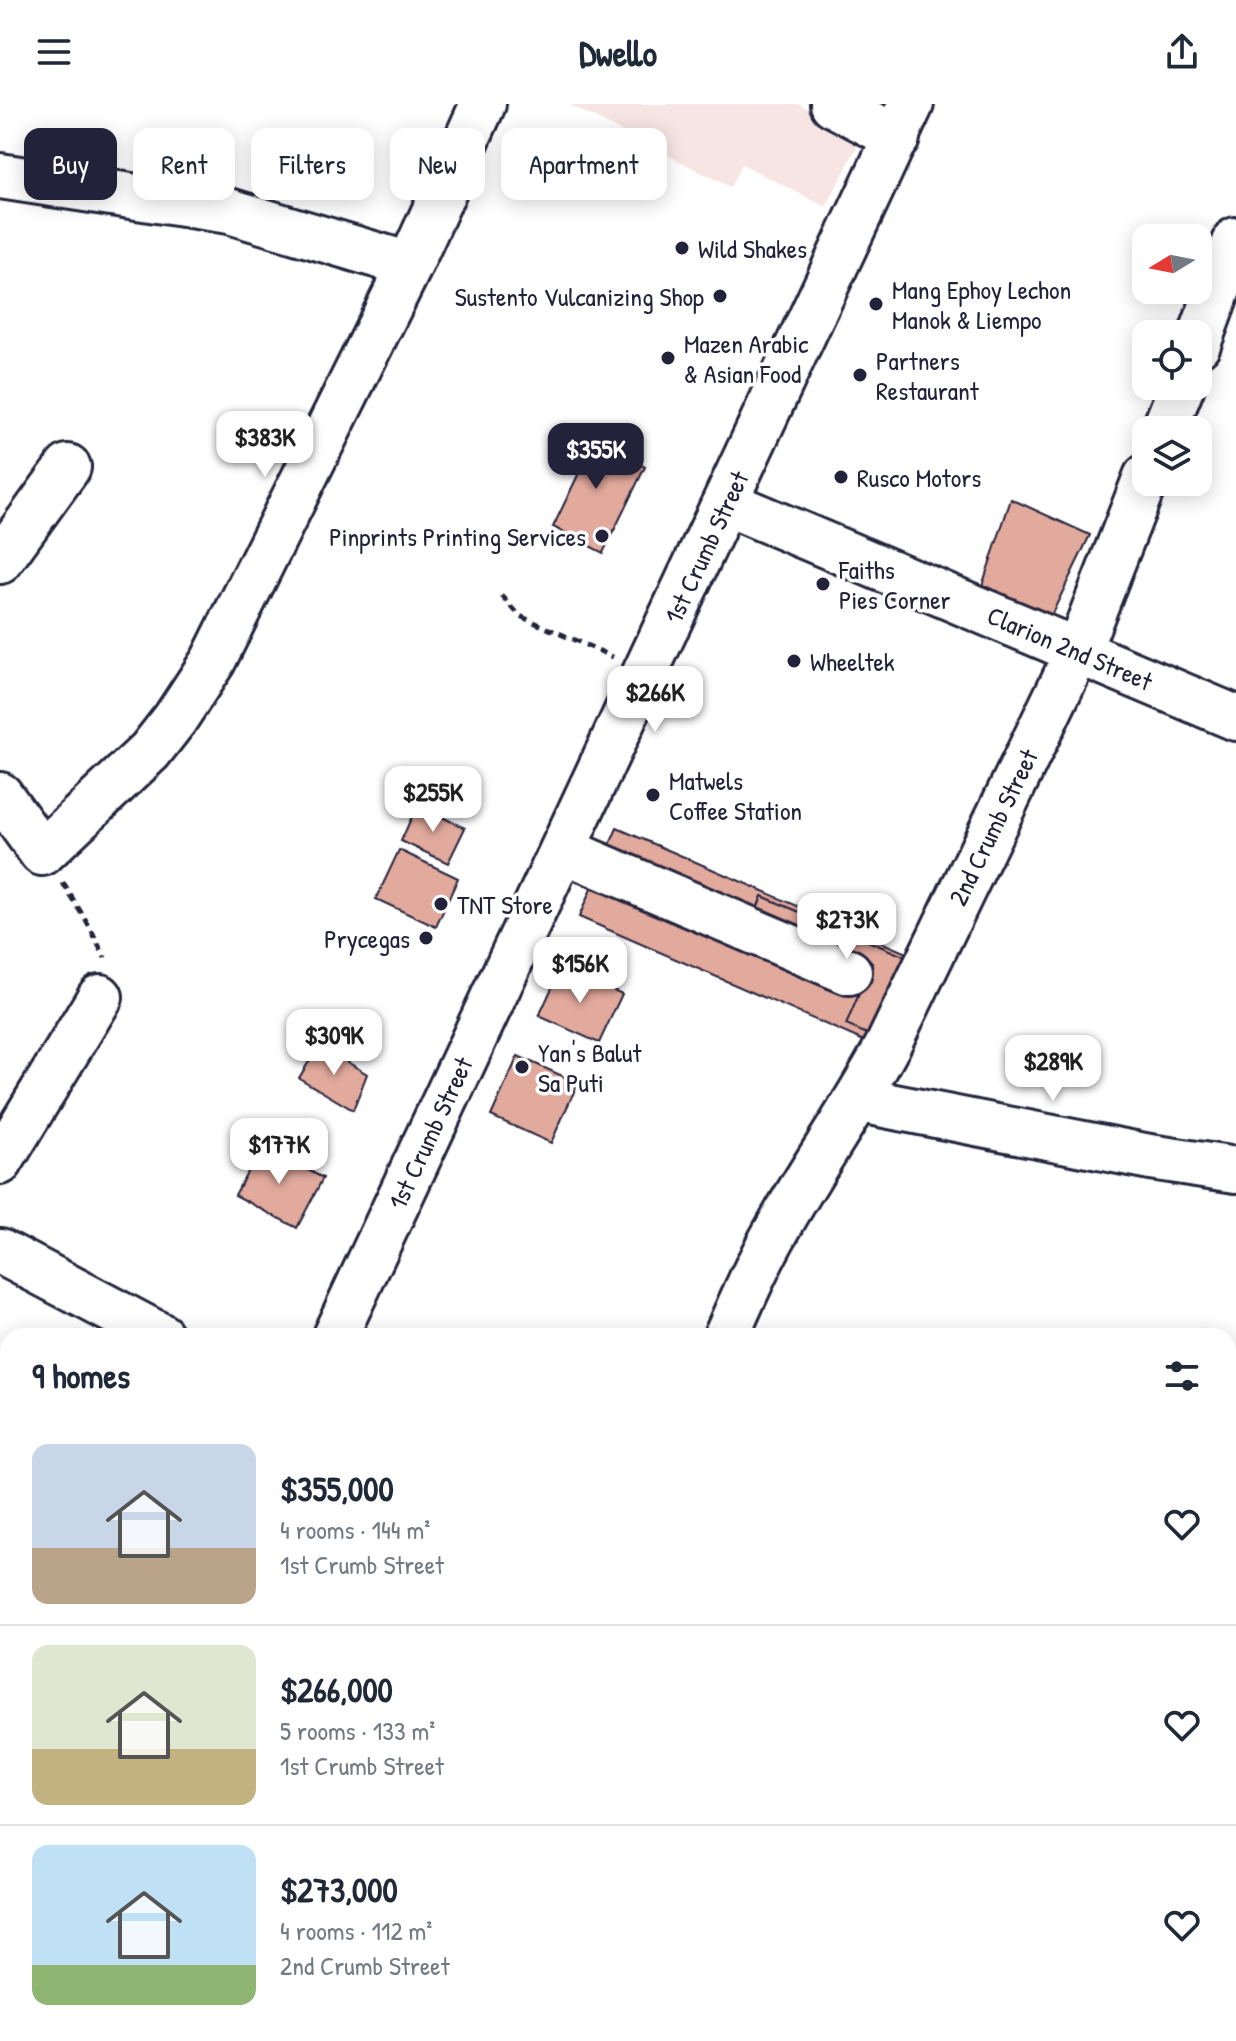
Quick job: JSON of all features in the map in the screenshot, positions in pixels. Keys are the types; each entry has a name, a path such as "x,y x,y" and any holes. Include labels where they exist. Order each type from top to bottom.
{"street":[{"path":"0,795 42,853 150,751 213,661 410,265 483,104"},
{"path":"833,104 904,121"},
{"name":"1st Crumb Street","path":"339,1328 904,121"},
{"path":"0,176 229,211 410,265"},
{"path":"1215,320 1236,240"},
{"path":"0,561 68,467"},
{"name":"2nd Crumb Street","path":"730,1328 776,1231 828,1143 859,1100 888,1045 1078,651 1139,496"},
{"name":"Clarion 2nd Street","path":"726,503 1236,718"},
{"path":"563,850 849,972"},
{"path":"0,1162 100,997"},
{"path":"859,1100 1150,1157 1236,1170"},
{"path":"0,1251 146,1328"}],"path":[{"path":"502,596 520,616 647,672"},
{"path":"42,853 81,911 101,949 108,973 100,997"}],"shaded area":[{"path":"568,104 798,104 862,137 826,207 742,164 730,187 667,155 667,128 615,128"}],"building":[{"path":"572,433 589,436 645,467 603,553 553,527 578,475 561,464"},
{"path":"1011,499 1090,535 1050,618 981,589"},
{"path":"417,805 465,828 448,863 401,841"},
{"path":"617,828 911,955 873,1045 579,917"},
{"path":"399,850 458,878 436,927 376,899"},
{"path":"762,896 906,957 874,1037 846,1025 872,963 755,914"},
{"path":"562,966 622,994 599,1043 539,1016"},
{"path":"319,1045 367,1074 353,1110 299,1078"},
{"path":"518,1056 578,1083 551,1143 491,1116"},
{"path":"261,1145 323,1178 297,1228 235,1195"}],"place":[{"name":"Wild Shakes","path":"682,248"},
{"name":"Sustento Vulcanizing Shop","path":"720,296"},
{"name":"Mang Ephoy Lechon Manok & Liempo","path":"876,304"},
{"name":"Mazen Arabic & Asian Food","path":"668,358"},
{"name":"Partners Restaurant","path":"860,375"},
{"name":"Rusco Motors","path":"841,477"},
{"name":"Pinprints Printing Services","path":"602,536"},
{"name":"Faiths Pies Corner","path":"823,584"},
{"name":"Wheeltek","path":"794,661"},
{"name":"Matwels Coffee Station","path":"653,795"},
{"name":"TNT Store","path":"441,904"},
{"name":"Prycegas","path":"426,938"},
{"name":"Yan's Balut Sa Puti","path":"522,1067"}]}
